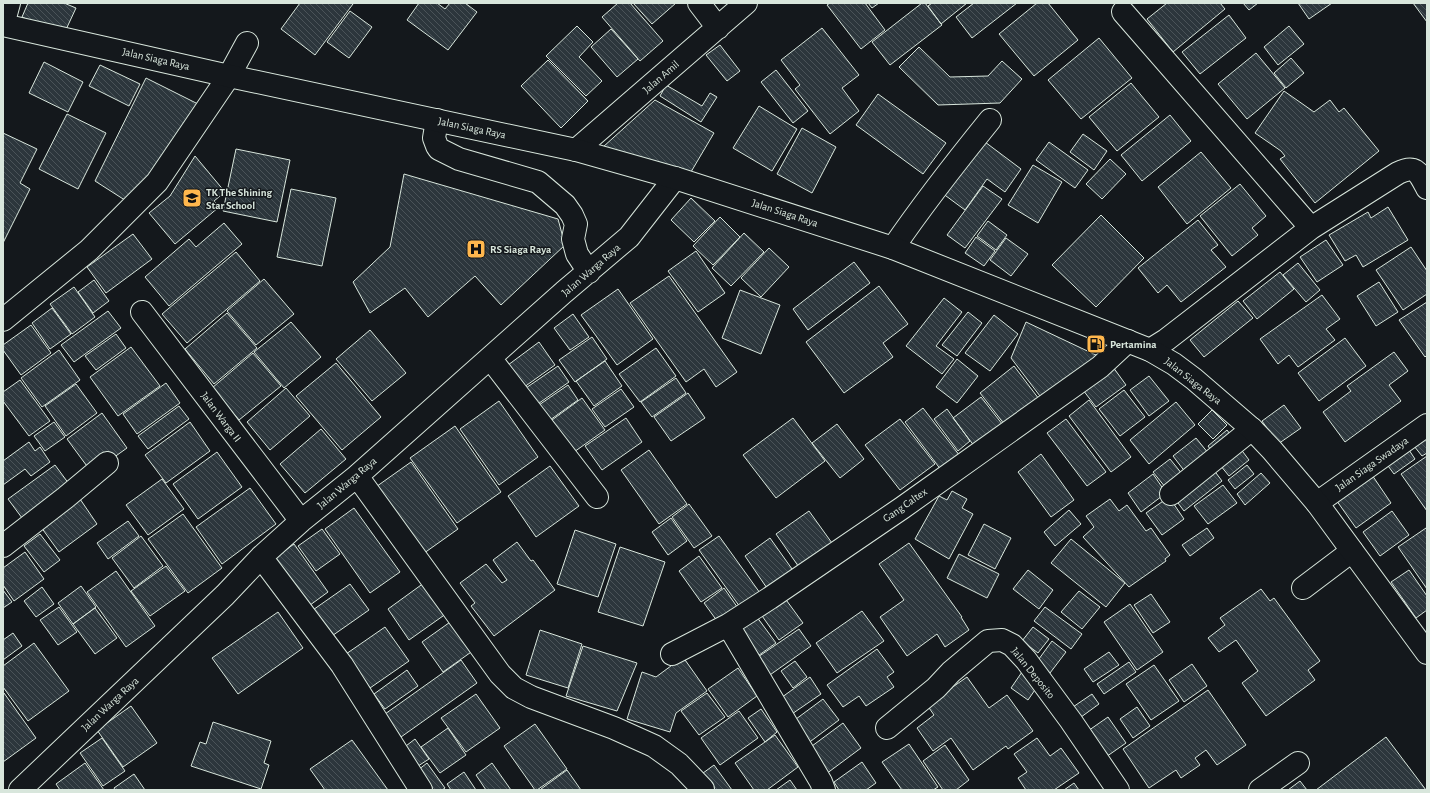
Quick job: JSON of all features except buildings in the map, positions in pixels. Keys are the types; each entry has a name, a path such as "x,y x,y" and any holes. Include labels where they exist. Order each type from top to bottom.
{"street":[{"path":"3,25 9,3"},
{"path":"699,3 718,28"},
{"name":"Jalan Amil","path":"576,150 746,3"},
{"path":"1123,12 1311,228"},
{"name":"Jalan Siaga Raya","path":"3,25 229,76 576,150 675,178 893,248 1150,350 1174,364 1194,379 1252,429 1272,450 1317,503 1427,653"},
{"path":"3,320 89,250 157,182 229,76 247,42"},
{"path":"437,120 434,138 439,149 459,159 538,182 565,204 576,224 573,239 577,254 589,272"},
{"path":"893,248 916,215 990,120"},
{"path":"1150,350 1166,340 1311,228 1405,170 1415,170 1419,172 1427,188"},
{"name":"Jalan Warga Raya","path":"20,790 225,595 261,556 301,521 357,476 629,237 675,178"},
{"name":"Jalan Warga II","path":"142,312 301,521"},
{"name":"Gang Caltex","path":"672,654 728,625 770,598 895,512 1100,367 1128,341"},
{"path":"490,358 598,497"},
{"name":"Jalan Siaga Swadaya","path":"1317,503 1427,425"},
{"path":"1171,494 1252,429"},
{"path":"4,544 65,498 107,463"},
{"path":"357,476 500,674 514,688 531,697 614,728 654,746 679,764 703,789"},
{"path":"1303,588 1352,552"},
{"path":"261,556 342,665 421,790"},
{"path":"728,625 821,782 824,790"},
{"name":"Jalan Deposito","path":"887,728 936,688 951,672 988,641 1002,640 1012,645 1026,660 1071,720 1118,790"},
{"path":"1260,790 1298,763"}],"place":[{"name":"TK The Shining Star School","path":"192,198"},
{"name":"RS Siaga Raya","path":"476,249"},
{"name":"Pertamina","path":"1096,344"}]}
